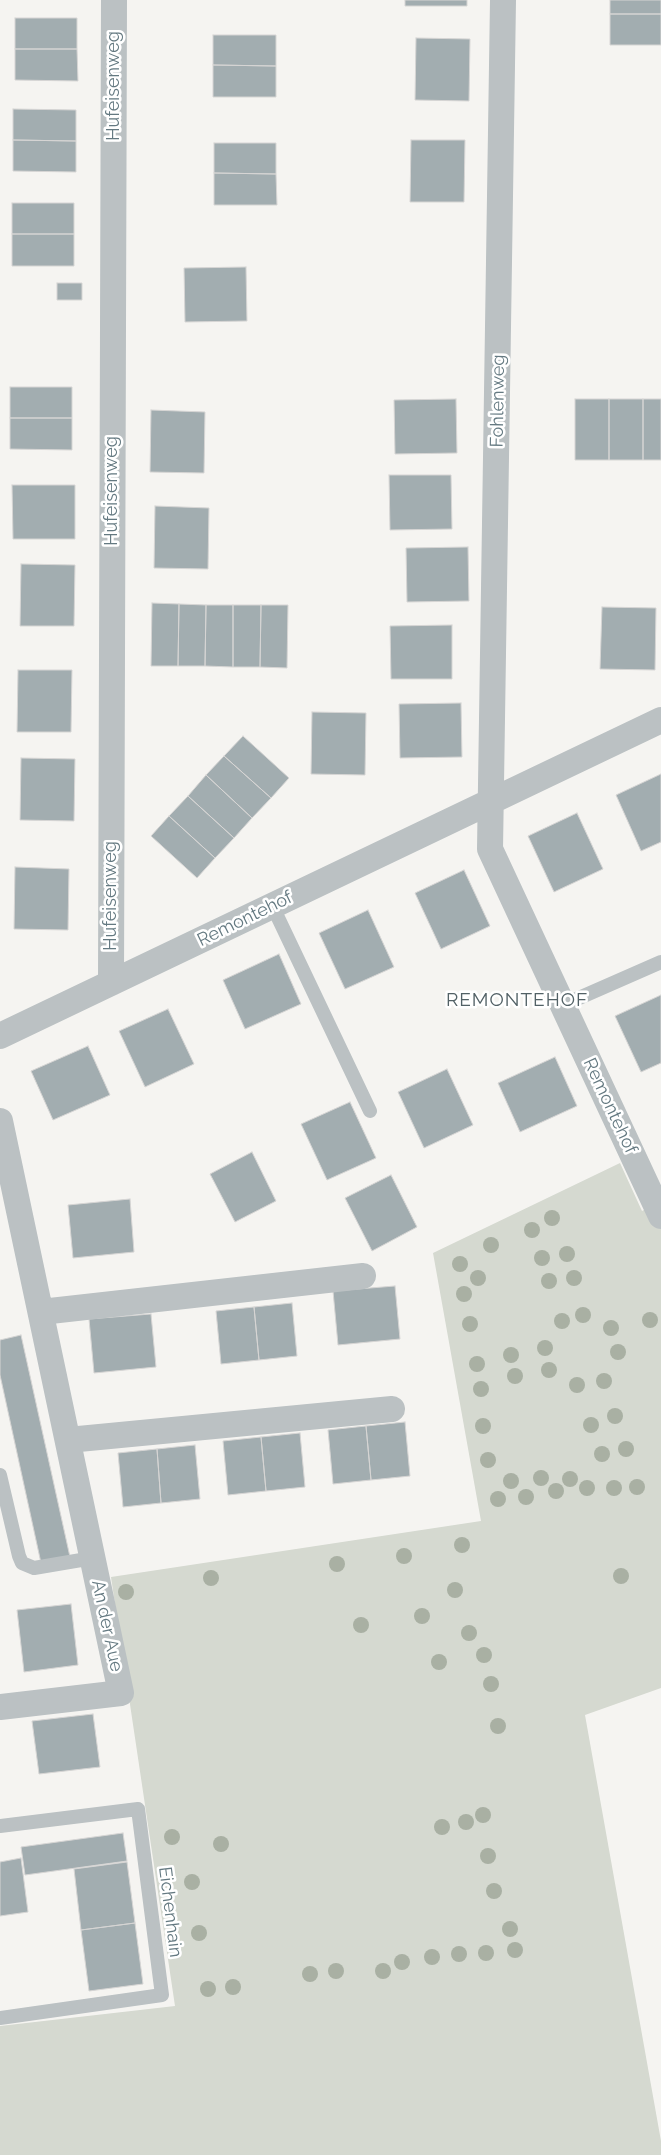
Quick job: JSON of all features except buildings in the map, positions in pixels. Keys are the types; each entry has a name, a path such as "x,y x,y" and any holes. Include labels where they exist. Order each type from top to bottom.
{"street":[{"name":"Hufeisenweg","path":"111,983 114,0"},
{"name":"Fohlenweg","path":"490,802 504,0"},
{"name":"Remontehof","path":"0,1036 661,720"},
{"name":"Remontehof","path":"490,802 490,849 661,1216"},
{"name":"An der Aue","path":"0,1121 121,1693 0,1707"},
{"path":"41,1312 363,1276"},
{"path":"68,1440 392,1410"}],"lane":[{"path":"272,905 370,1112"},
{"path":"563,1005 661,962"},
{"path":"0,1475 22,1563 34,1568 93,1558"},
{"name":"Eichenhain","path":"0,1826 138,1809 162,1995 0,2018"}],"shaded area":[{"path":"620,1163 642,1211 661,1201 661,1688 585,1715 661,2141 661,2155 0,2155 0,2026 175,2006 111,1577 481,1521 433,1253"}],"district":[{"name":"REMONTEHOF","path":"517,1000"}]}
